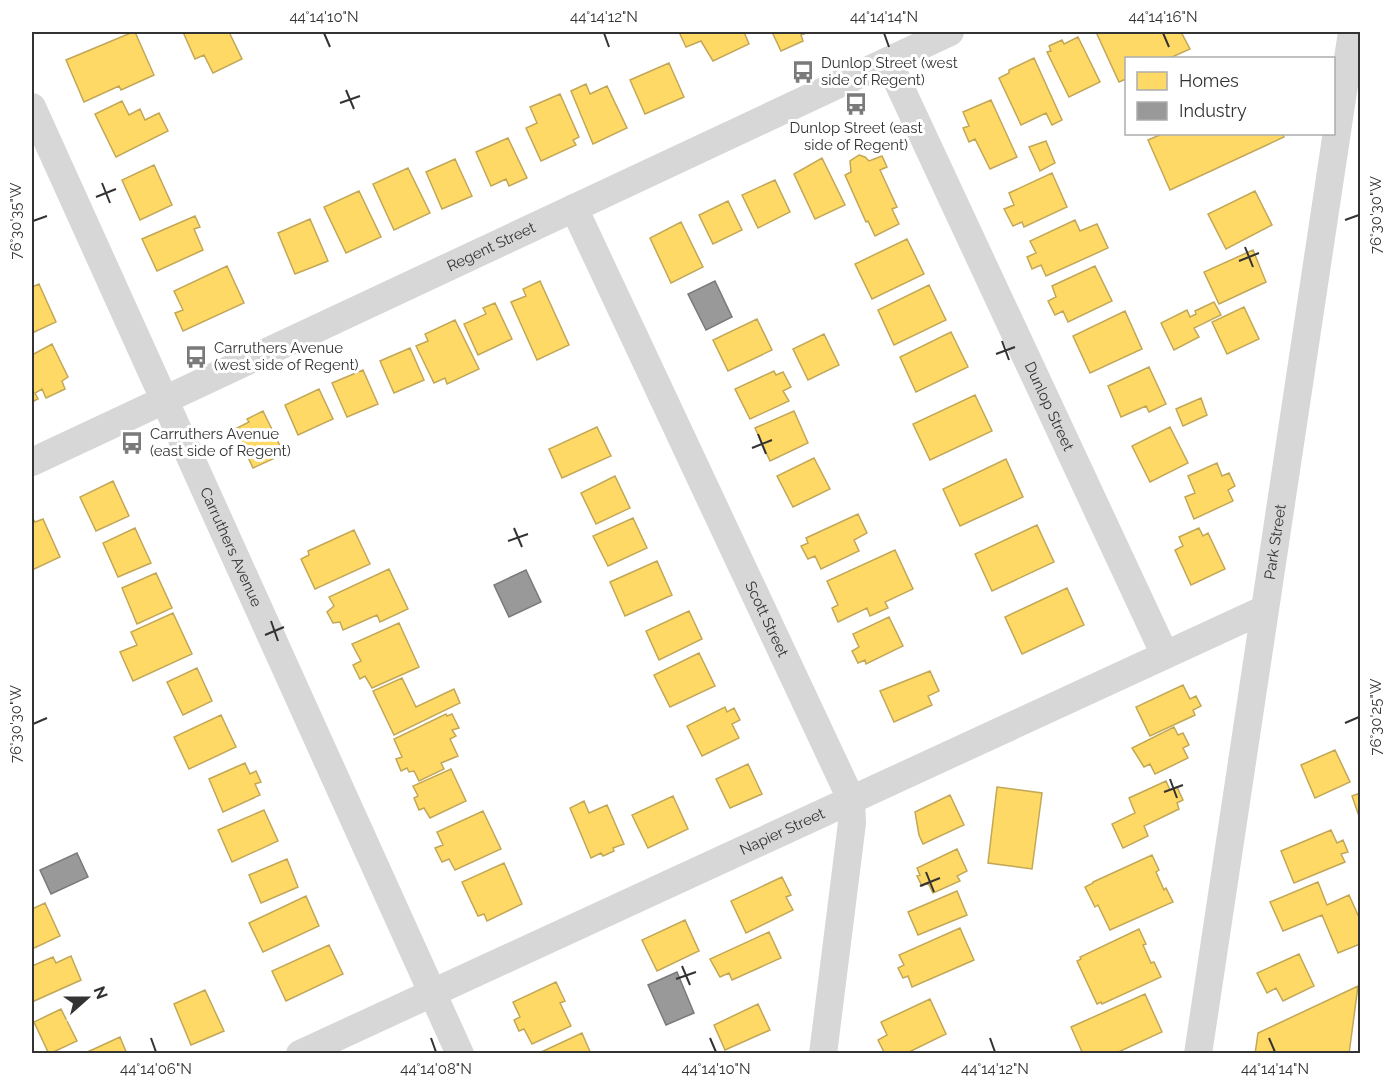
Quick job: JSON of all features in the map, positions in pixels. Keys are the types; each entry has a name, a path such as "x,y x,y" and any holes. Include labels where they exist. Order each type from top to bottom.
{"street":[{"name":"Regent Street","path":"32,462 950,32"},
{"name":"Park Street","path":"1198,1053 1352,32"},
{"name":"Dunlop Street","path":"888,61 1165,655"},
{"name":"Carruthers Avenue","path":"32,107 460,1053"},
{"name":"Scott Street","path":"574,208 851,799 852,823 823,1053"},
{"name":"Napier Street","path":"300,1053 1263,610"}],"building: Homes":[{"path":"133,32 154,75 121,90 119,86 84,102 66,60"},
{"path":"183,32 229,32 242,59 213,73 204,55 195,59"},
{"path":"679,32 744,32 749,44 713,61 701,41 686,47"},
{"path":"772,32 809,32 801,35 803,41 781,51"},
{"path":"1096,32 1181,32 1190,49 1172,57 1125,57 1125,79 1119,82"},
{"path":"1078,37 1100,82 1069,97 1047,52 1051,51 1049,46 1062,40 1064,44"},
{"path":"1034,58 1062,120 1052,125 1046,113 1021,125 999,78 1009,73 1009,70"},
{"path":"669,63 684,97 645,114 630,80"},
{"path":"586,84 590,94 607,86 627,128 593,144 571,91"},
{"path":"560,94 579,137 573,140 576,145 541,161 526,128 537,123 530,107"},
{"path":"991,100 1017,157 990,169 975,139 969,142 963,128 969,126 963,112"},
{"path":"122,101 129,115 140,109 145,120 159,113 168,131 116,157 95,114"},
{"path":"1160,135 1283,135 1284,137 1170,190 1148,140"},
{"path":"508,138 527,178 509,186 506,179 491,186 476,152"},
{"path":"1046,141 1055,163 1040,171 1029,147"},
{"path":"859,155 869,161 882,156 887,167 880,170 897,207 892,209 899,224 875,236 868,221 866,222 845,175 851,172 850,161"},
{"path":"822,158 845,205 815,219 794,174"},
{"path":"455,159 472,196 442,209 426,172"},
{"path":"154,165 172,205 140,220 122,180"},
{"path":"408,168 430,213 394,230 373,184"},
{"path":"1052,173 1067,207 1024,227 1022,222 1013,226 1004,209 1014,205 1009,193"},
{"path":"775,180 790,212 758,228 742,195"},
{"path":"359,191 381,237 346,253 324,207"},
{"path":"1255,191 1272,225 1226,249 1208,214"},
{"path":"728,201 742,230 713,244 699,215"},
{"path":"195,216 200,227 194,229 203,250 157,271 142,239"},
{"path":"310,219 328,261 295,274 278,233"},
{"path":"1075,220 1080,231 1097,224 1108,248 1046,276 1041,265 1032,269 1027,257 1036,253 1030,241"},
{"path":"681,222 703,267 671,283 650,238"},
{"path":"907,239 924,274 872,299 855,264"},
{"path":"1253,250 1266,282 1219,304 1204,272"},
{"path":"227,266 244,303 183,331 175,313 183,310 174,291"},
{"path":"1095,266 1112,301 1068,322 1063,311 1055,315 1048,301 1056,297 1052,286"},
{"path":"540,281 569,345 537,360 511,302 526,296 523,289"},
{"path":"39,284 56,322 32,333 32,287"},
{"path":"929,285 946,320 894,345 878,310"},
{"path":"1214,302 1221,315 1194,328 1199,337 1174,350 1161,323 1187,310 1190,317 1196,314 1195,311"},
{"path":"495,303 512,339 478,355 464,324 486,314 483,308"},
{"path":"1244,307 1259,339 1227,354 1212,322"},
{"path":"1125,311 1142,349 1090,373 1073,336"},
{"path":"757,319 772,350 728,371 713,340"},
{"path":"455,320 479,369 447,384 445,378 434,383 416,346 428,341 425,334"},
{"path":"951,332 968,367 916,392 900,357"},
{"path":"824,334 839,365 808,380 793,349"},
{"path":"52,344 68,377 62,381 65,389 46,398 42,389 35,393 38,399 32,402 32,355"},
{"path":"410,348 424,380 394,393 380,361"},
{"path":"1149,367 1166,404 1149,412 1146,406 1121,417 1108,386"},
{"path":"363,370 378,404 347,417 332,383"},
{"path":"774,371 776,375 783,372 791,387 783,391 789,401 750,419 735,389"},
{"path":"319,389 333,419 298,435 285,405"},
{"path":"975,395 992,431 930,460 913,424"},
{"path":"1201,398 1207,415 1183,426 1176,409"},
{"path":"263,411 284,454 253,468 235,429 249,422 247,419"},
{"path":"794,411 808,443 770,461 755,428"},
{"path":"597,427 611,456 562,478 549,449"},
{"path":"1170,427 1188,463 1150,482 1132,446"},
{"path":"814,458 830,489 793,507 777,476"},
{"path":"1006,459 1023,497 960,526 943,489"},
{"path":"1217,463 1222,476 1229,473 1235,486 1228,490 1233,501 1194,519 1185,497 1195,493 1188,476"},
{"path":"615,476 630,508 596,524 581,493"},
{"path":"113,481 129,516 96,531 80,497"},
{"path":"858,514 867,533 854,540 859,551 821,569 815,556 808,559 801,546 808,543 806,538"},
{"path":"633,518 647,548 608,566 593,536"},
{"path":"43,519 60,557 32,570 32,520 35,522"},
{"path":"1037,525 1054,562 992,591 975,554"},
{"path":"135,528 151,563 118,577 103,543"},
{"path":"1199,528 1203,536 1208,533 1225,569 1191,585 1175,550 1183,546 1179,537"},
{"path":"354,530 370,564 315,589 301,559 309,555 308,551"},
{"path":"895,550 913,589 885,602 888,608 870,616 867,608 838,622 832,608 838,605 827,581"},
{"path":"657,561 672,595 625,616 610,582"},
{"path":"389,569 408,609 380,622 377,615 343,630 340,622 333,623 327,612 334,606 329,597"},
{"path":"156,573 172,608 137,624 122,588"},
{"path":"1067,588 1084,625 1022,654 1005,617"},
{"path":"689,611 702,639 659,660 646,631"},
{"path":"173,613 192,654 133,681 120,652 137,645 131,632"},
{"path":"889,617 903,646 866,664 865,660 858,663 852,651 859,647 853,634"},
{"path":"399,623 419,667 372,688 365,676 360,679 353,665 361,661 352,644"},
{"path":"699,653 715,686 670,707 654,675"},
{"path":"197,668 212,701 183,715 167,682"},
{"path":"930,671 939,691 928,696 932,705 894,722 880,691"},
{"path":"402,678 416,707 454,689 460,703 394,735 373,691"},
{"path":"1183,685 1190,699 1196,696 1201,706 1193,710 1195,715 1150,736 1136,707"},
{"path":"725,707 727,712 734,708 740,720 732,724 739,738 702,756 687,726"},
{"path":"446,714 447,716 452,714 459,728 452,730 456,736 450,739 458,756 441,763 444,769 419,781 414,771 409,772 407,768 401,771 396,759 402,757 394,739"},
{"path":"221,715 236,747 189,769 174,737"},
{"path":"1174,727 1178,735 1183,733 1189,745 1183,748 1188,758 1155,774 1150,764 1144,767 1132,748"},
{"path":"1335,750 1350,782 1315,798 1301,765"},
{"path":"245,763 250,774 256,771 261,782 255,784 260,795 223,812 209,779"},
{"path":"748,764 762,794 730,808 716,779"},
{"path":"451,769 466,801 430,818 424,808 419,810 414,798 418,796 413,786"},
{"path":"1166,781 1170,790 1177,787 1183,800 1177,803 1179,809 1144,826 1148,836 1123,848 1112,824 1135,813 1129,798"},
{"path":"997,787 1042,793 1032,869 988,863"},
{"path":"1360,793 1360,819 1352,796"},
{"path":"950,795 964,825 923,844 915,812"},
{"path":"673,796 688,829 648,848 632,815"},
{"path":"584,801 589,813 607,805 624,844 613,848 614,851 603,856 601,853 591,858 570,808"},
{"path":"264,810 278,841 232,862 218,830"},
{"path":"483,811 501,849 455,870 449,859 442,862 435,848 443,845 437,832"},
{"path":"1331,830 1337,843 1343,840 1348,852 1341,854 1345,862 1294,883 1281,851"},
{"path":"957,849 967,871 957,876 960,881 933,893 928,883 922,886 917,876 920,875 917,868"},
{"path":"1152,855 1164,890 1166,888 1173,902 1110,930 1098,905 1095,907 1085,887"},
{"path":"287,859 298,887 261,903 249,875"},
{"path":"504,863 522,904 487,921 484,914 478,916 462,882"},
{"path":"782,877 791,895 786,897 793,910 746,933 731,901"},
{"path":"1318,882 1327,905 1349,895 1358,915 1360,914 1360,944 1338,953 1322,915 1283,931 1270,902"},
{"path":"957,891 967,915 918,935 908,912"},
{"path":"306,896 319,926 263,952 249,923"},
{"path":"45,903 60,936 32,949 32,909"},
{"path":"685,920 699,951 657,971 642,940"},
{"path":"960,928 974,960 912,987 908,976 903,978 898,968 904,965 899,955"},
{"path":"1139,929 1151,963 1154,962 1161,977 1102,1004 1101,1002 1097,1004 1077,961 1081,959 1080,957"},
{"path":"769,932 781,958 732,980 729,973 720,977 710,959"},
{"path":"329,945 343,974 286,1001 272,971"},
{"path":"1299,954 1314,986 1283,1001 1276,988 1267,993 1257,973"},
{"path":"71,956 81,980 32,1002 32,966 53,957 56,963"},
{"path":"556,982 565,1001 560,1003 571,1026 532,1044 524,1029 519,1031 514,1020 520,1017 513,1002"},
{"path":"1358,986 1349,1054 1255,1054 1258,1033"},
{"path":"205,990 224,1031 191,1045 174,1004"},
{"path":"1145,994 1162,1032 1114,1054 1083,1054 1071,1027"},
{"path":"930,999 946,1034 905,1054 885,1054 878,1040 887,1035 881,1022"},
{"path":"758,1004 770,1030 725,1050 714,1025"},
{"path":"61,1009 77,1041 49,1054 34,1022"},
{"path":"582,1033 591,1054 537,1054"},
{"path":"120,1037 127,1054 83,1054"}],"building: Industry":[{"path":"715,281 732,317 706,330 688,294"},
{"path":"526,570 541,602 509,617 494,585"},
{"path":"77,853 88,877 51,894 40,870"},
{"path":"677,972 694,1013 666,1025 648,985"}],"place":[{"name":"Dunlop Street (west side of Regent)","path":"803,72"},
{"name":"Dunlop Street (east side of Regent)","path":"856,104"},
{"name":"Carruthers Avenue (west side of Regent)","path":"196,357"},
{"name":"Carruthers Avenue (east side of Regent)","path":"132,443"}]}
